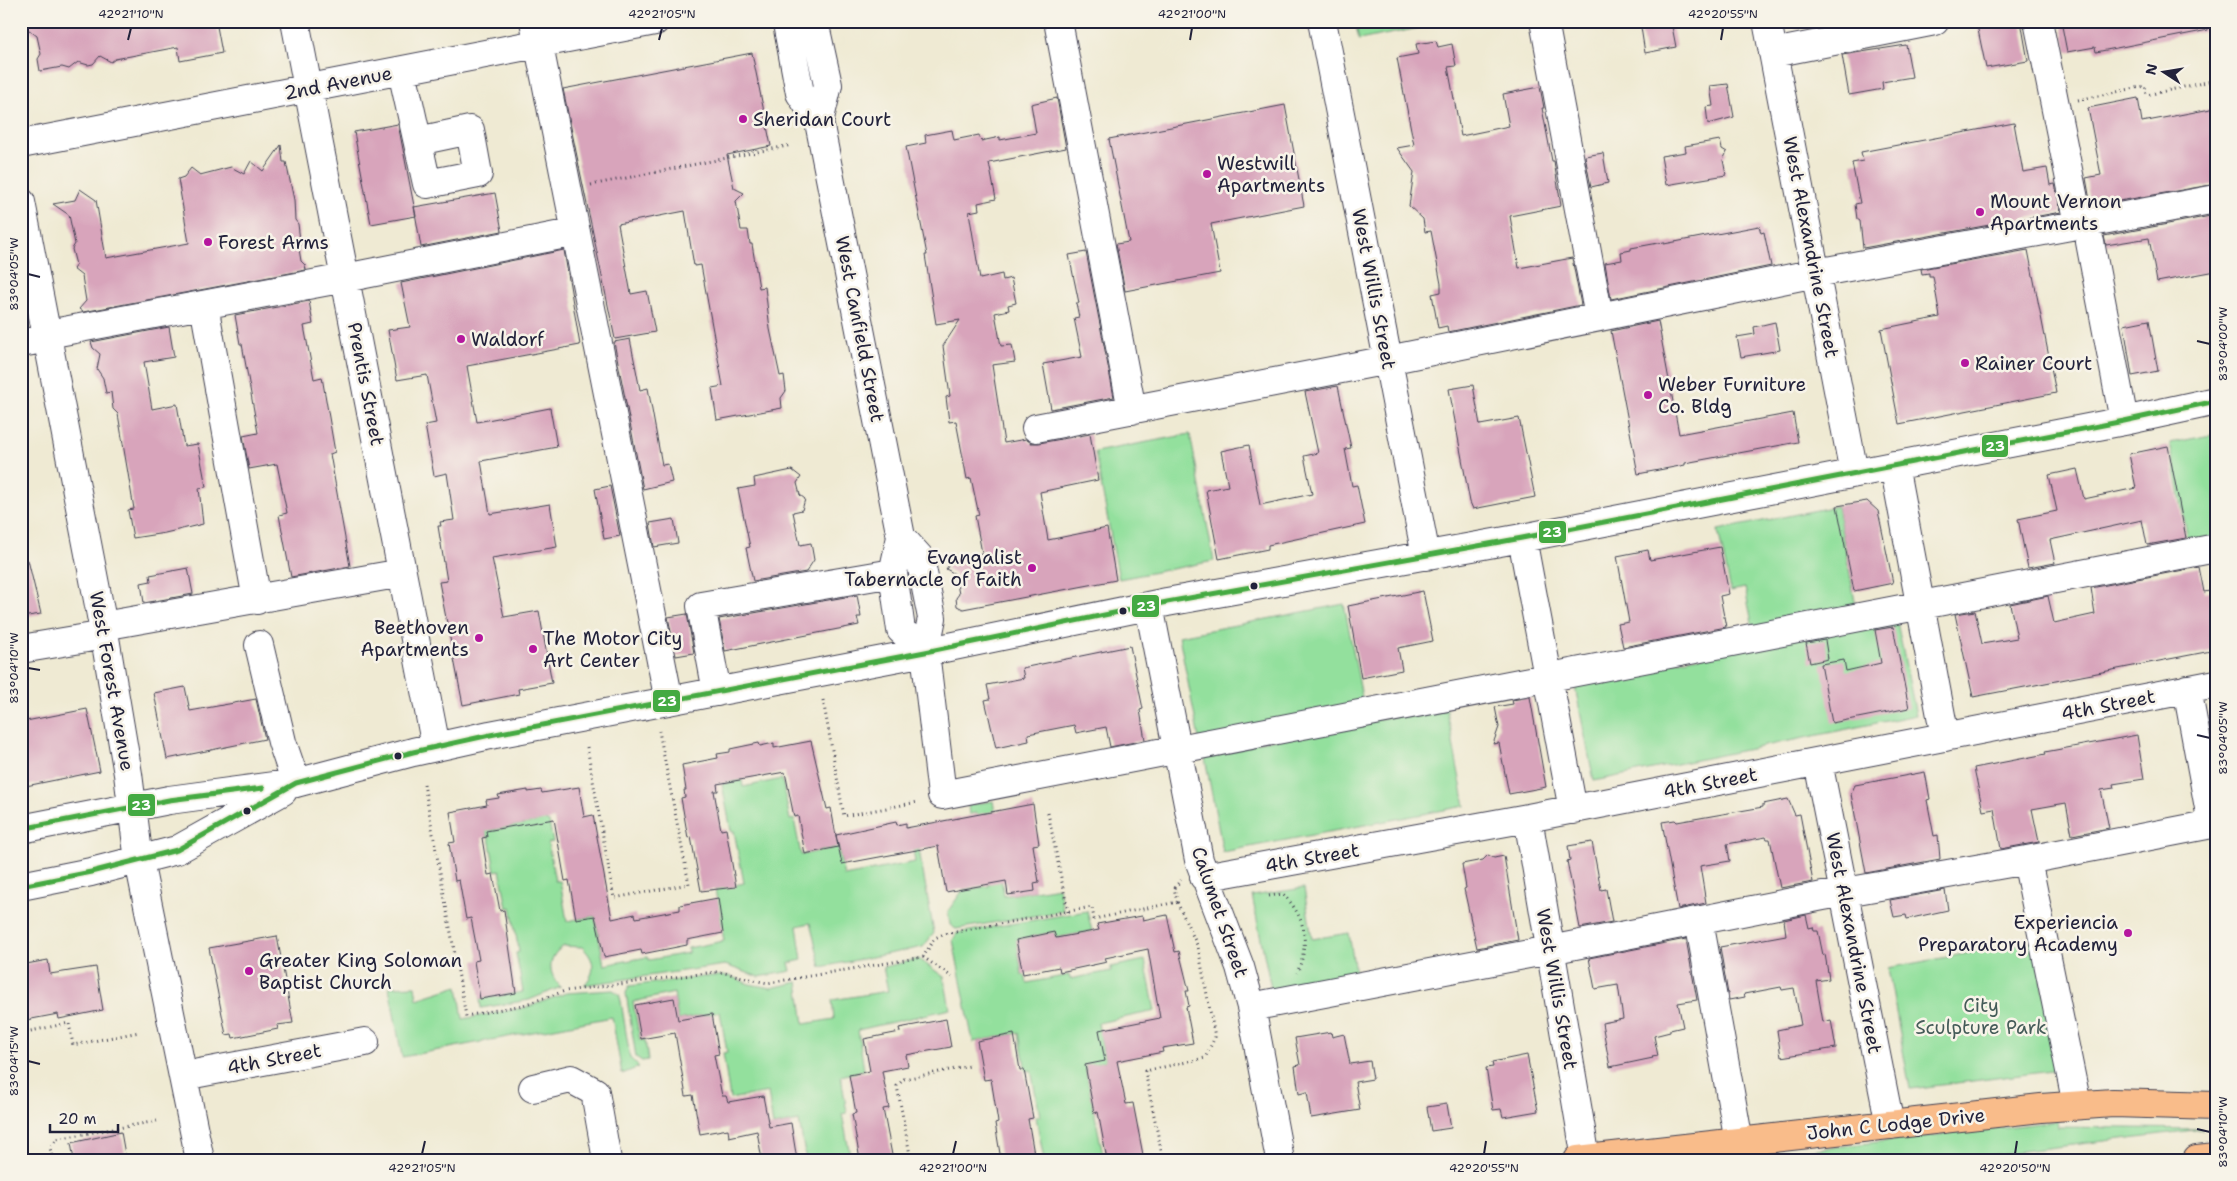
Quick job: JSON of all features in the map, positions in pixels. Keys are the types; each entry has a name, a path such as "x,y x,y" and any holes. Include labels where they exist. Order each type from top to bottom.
{"main road":[{"name":"John C Lodge Drive","path":"1582,1159 2041,1108 2113,1104 2216,1106"},
{"path":"2197,1160 2216,1158"}],"street":[{"name":"Prentis Street","path":"295,21 436,747"},
{"name":"2nd Avenue","path":"21,144 402,71 536,33 655,21"},
{"name":"West Canfield Street","path":"789,21 788,30 800,93 819,122 901,537 893,573 902,630 925,652"},
{"name":"West Canfield Street","path":"814,21 828,85 819,122"},
{"path":"1058,21 1132,410"},
{"name":"West Willis Street","path":"1322,21 1426,556"},
{"path":"1544,21 1599,317"},
{"name":"West Alexandrine Street","path":"1767,21 1854,473"},
{"path":"1773,53 1935,21"},
{"path":"2038,21 2124,421"},
{"path":"536,33 669,701"},
{"path":"402,71 418,142"},
{"path":"1036,428 1388,360 1816,273 2084,233 2216,199"},
{"name":"West Forest Avenue","path":"21,202 104,631 133,808 139,861 200,1160"},
{"path":"21,343 48,336 576,232"},
{"path":"204,305 257,600"},
{"path":"21,829 168,800 296,783 436,747 925,652 1149,606 1522,538 2124,421 2216,401"},
{"path":"1894,465 1906,608 1946,737"},
{"path":"901,537 920,558 932,621 925,652 930,682 930,798 2216,548"},
{"path":"1522,538 1573,810"},
{"path":"21,650 257,600 402,573"},
{"path":"717,692 701,606 893,573"},
{"name":"Calumet Street","path":"1149,606 1198,860 1193,878 1222,917 1240,967 1251,1007 1280,1160"},
{"path":"259,645 282,742 296,783"},
{"name":"4th Street","path":"1193,878 1573,810 2216,684"},
{"path":"1251,1007 1844,892 2027,860 2212,824 2187,689"},
{"name":"West Alexandrine Street","path":"1818,762 1890,1125"},
{"path":"21,886 139,861 177,850 296,783"},
{"name":"West Willis Street","path":"1528,818 1582,1159"},
{"path":"2027,860 2077,1106"},
{"path":"1699,921 1739,1142"},
{"name":"4th Street","path":"183,1076 365,1042"},
{"path":"533,1088 571,1079 595,1092 607,1160"}],"path":[{"path":"2055,104 2145,86 2147,95 2216,80"},
{"path":"568,190 792,145"},
{"path":"823,700 844,816 930,798"},
{"path":"587,747 614,898 688,884 659,731"},
{"path":"424,784 466,1016 523,1004 565,991 715,972 730,973 750,980 768,983 923,957 952,977"},
{"path":"1048,812 1068,912"},
{"path":"1163,1160 1145,1071 1205,1058 1215,1037 1198,947 1177,902 1174,888 1193,878"},
{"path":"1269,896 1283,894 1296,906 1303,922 1302,960 1292,980"},
{"path":"923,957 936,938 944,934 1092,908 1094,919 1177,902"},
{"path":"21,1033 69,1023 73,1045 139,1032"},
{"path":"911,1160 897,1086 904,1078 970,1066"},
{"path":"53,1160 50,1148 56,1139 157,1121"}],"green space":[{"path":"1355,21 1454,21 1359,40"},
{"path":"1190,434 1214,561 1119,579 1095,452"},
{"path":"2216,434 2216,540 2189,545 2170,443"},
{"path":"1837,506 1857,612 1754,633 1745,588 1731,591 1718,530"},
{"path":"1344,604 1364,707 1199,739 1179,636"},
{"path":"1896,617 1916,715 1594,781 1574,682"},
{"path":"1446,706 1465,806 1223,852 1204,753"},
{"path":"782,779 790,820 794,819 801,855 838,847 844,876 915,862 910,831 915,828 934,933 923,947 821,967 810,923 797,926 802,960 789,963 791,971 759,977 725,965 584,985 593,970 590,956 582,947 564,946 554,955 551,965 553,977 561,987 529,1000 481,1008 480,999 523,992 516,953 519,952 511,907 507,908 500,870 495,871 489,837 487,837 485,829 492,830 545,820 549,822 553,842 548,843 555,881 560,881 567,921 595,916 604,965 647,957 649,960 688,953 688,948 724,941 715,889 744,883 734,831 731,831 722,784 742,780 743,787"},
{"path":"993,801 1001,851 997,852 1004,896 1059,887 1063,911 956,929 950,925 948,911 963,890 989,886 977,813 969,814 968,805"},
{"path":"1304,888 1312,939 1349,933 1356,978 1272,993 1252,896"},
{"path":"1087,911 1092,931 1056,938 1054,932 1017,940 1022,975 1025,975 1027,983 1069,975 1070,979 1111,971 1111,967 1145,960 1155,1011 1098,1023 1105,1061 1085,1066 1104,1160 1044,1160 1036,1117 1040,1116 1031,1070 1026,1071 1019,1033 973,1042 953,940 957,933"},
{"name":"City Sculpture Park","path":"2034,941 2059,1070 1910,1089 1888,968"},
{"path":"919,959 944,977 950,1009 858,1030 864,1070 841,1076 847,1113 842,1114 851,1160 806,1160 799,1121 773,1126 768,1092 730,1099 723,1053 727,1052 720,1012 678,1020 674,993 633,1002 640,1040 645,1040 648,1060 642,1061 636,1057 626,993 629,986 710,976 730,976 749,984 771,988 798,982 804,1024 834,1019 832,1000 888,991 883,967"},
{"path":"415,986 417,999 458,986 463,1019 528,1007 566,993 613,990 619,994 621,1001 630,1058 639,1067 622,1074 612,1017 402,1057 389,987"},
{"path":"2057,1121 2058,1127 2202,1129 1950,1160 1724,1160"}],"building":[{"path":"21,21 216,21 222,53 180,61 178,47 115,59 111,62 100,56 93,64 88,65 78,62 69,69 62,67 40,71 38,59 41,54 37,36 21,24"},
{"path":"1640,21 1671,21 1676,47 1645,53"},
{"path":"1994,21 2021,21 2028,61 1986,68 1977,25"},
{"path":"2061,21 2208,21 2208,30 2096,52 2095,47 2067,52"},
{"path":"1436,41 1438,47 1452,44 1456,66 1448,67 1461,136 1509,126 1503,94 1540,87 1544,108 1542,108 1552,161 1554,161 1561,206 1510,216 1519,268 1572,258 1581,305 1448,332 1447,326 1438,328 1432,294 1441,292 1441,284 1431,231 1425,232 1423,219 1409,206 1414,172 1397,148 1414,145 1397,58 1418,54 1416,44"},
{"path":"1906,45 1912,77 1882,82 1883,89 1849,95 1842,55"},
{"path":"752,53 771,146 727,155 734,188 744,193 736,201 741,230 748,230 759,288 765,287 770,329 780,376 784,375 786,391 781,398 782,408 717,420 712,388 723,386 701,265 694,266 685,211 618,224 631,294 647,291 655,332 615,339 563,89"},
{"path":"1728,84 1734,117 1708,124 1706,107 1713,106 1710,86"},
{"path":"1057,98 1066,148 989,163 996,199 978,203 979,210 969,212 980,279 1002,274 1003,280 1011,278 1016,303 1008,305 1009,310 995,313 1001,346 1012,345 1015,362 992,365 1004,443 1026,439 1031,443 1039,443 1090,434 1098,480 1040,492 1048,540 1107,528 1116,580 963,609 957,606 956,598 959,594 955,574 946,569 954,558 982,553 975,516 979,515 971,478 967,479 956,421 949,422 946,397 950,396 943,346 960,320 936,324 925,255 927,255 906,147 926,143 925,135 952,130 954,140 979,135 981,141 1000,137 1000,140 1036,133 1031,104"},
{"path":"2138,98 2142,122 2216,108 2216,184 2091,206 2086,178 2101,175 2088,108"},
{"name":"Westwill Apartments","path":"1285,105 1304,206 1211,224 1220,273 1125,291 1116,244 1129,242 1109,139"},
{"path":"2014,123 2023,172 2047,168 2050,185 2055,184 2061,212 1863,248 1860,221 1857,219 1855,204 1860,203 1852,163 1863,161 1861,152"},
{"path":"398,124 416,216 371,224 354,132"},
{"path":"1720,140 1722,149 1727,152 1723,160 1726,175 1666,185 1661,156 1686,152 1685,146"},
{"path":"281,145 283,162 286,162 294,200 295,220 298,224 300,240 302,242 299,249 301,261 305,265 306,270 83,312 79,309 86,301 82,276 73,269 76,265 72,249 75,244 69,215 53,204 75,200 80,189 96,200 106,258 189,243 178,179 184,177 191,168 200,175 231,167 244,174 251,161 263,171"},
{"path":"1603,153 1608,183 1591,187 1585,156"},
{"path":"495,193 502,231 421,247 414,207"},
{"path":"2216,215 2216,271 2157,282 2149,238 2106,245 2104,236"},
{"path":"1759,226 1761,233 1764,232 1771,266 1611,299 1605,263 1622,260 1621,252 1631,250 1631,248 1664,242 1664,244"},
{"path":"564,250 580,345 467,366 477,422 550,408 557,447 481,461 490,514 550,504 557,547 492,558 504,617 539,611 552,683 518,689 519,694 463,705 439,582 447,581 438,526 441,526 440,522 454,520 447,473 434,476 425,425 436,423 427,375 397,380 388,330 410,327 401,283"},
{"path":"2028,250 2056,393 1899,424 1881,329 1940,317 1933,276 1929,276 1929,273 1922,274 1921,269"},
{"path":"1086,252 1114,397 1051,409 1043,364 1082,357 1074,318 1079,317 1076,303 1079,303 1069,255"},
{"path":"309,301 313,324 304,326 314,379 322,377 335,452 330,454 350,566 291,577 279,515 287,513 277,464 249,469 243,436 258,433 235,315"},
{"path":"2149,320 2158,371 2132,376 2124,325"},
{"name":"Weber Furniture Co. Bldg","path":"1658,321 1679,434 1793,413 1798,442 1685,463 1685,465 1638,474 1611,331"},
{"path":"1775,322 1780,350 1741,357 1737,337 1755,334 1754,327"},
{"path":"169,327 174,357 144,362 152,409 177,404 184,446 198,444 206,487 199,488 203,524 133,538 128,510 134,509 118,414 113,409 111,392 106,393 103,378 97,369 100,354 93,348 91,342"},
{"path":"630,339 640,390 648,388 662,465 668,464 672,482 643,489 614,342"},
{"path":"1473,385 1480,425 1519,418 1535,497 1473,509 1470,502 1449,389"},
{"path":"1338,386 1351,448 1345,449 1352,486 1357,485 1365,524 1268,545 1268,549 1219,559 1206,490 1228,486 1221,451 1249,445 1260,505 1312,494 1304,456 1318,453 1305,392"},
{"path":"2168,446 2186,538 2147,545 2142,520 2050,540 2055,563 2028,568 2018,519 2057,511 2049,475 2077,469 2084,499 2136,488 2129,454"},
{"path":"792,470 801,477 797,483 800,495 805,499 802,510 793,512 800,545 811,543 814,560 806,572 753,581 746,548 750,547 738,489 755,486 754,478"},
{"path":"610,486 620,536 604,539 595,489"},
{"path":"1867,501 1878,511 1893,583 1854,591 1837,506"},
{"path":"674,519 678,543 654,547 650,523"},
{"path":"1720,547 1729,594 1720,596 1726,627 1623,647 1618,624 1629,622 1617,556 1648,550 1650,560"},
{"path":"28,560 41,614 21,617 21,561"},
{"path":"2199,567 2204,592 2216,590 2216,650 1973,697 1955,614 1975,611 1982,644 2017,638 2010,604 2048,596 2054,623 2095,614 2091,588"},
{"path":"188,568 193,594 144,603 141,583 151,581 150,575"},
{"path":"1423,591 1433,641 1398,648 1402,670 1361,678 1348,606"},
{"path":"857,595 861,617 857,617 859,625 725,651 719,619"},
{"path":"687,614 694,653 676,656 668,617"},
{"path":"1893,627 1909,708 1832,723 1821,664 1844,660 1846,671 1881,663 1875,630"},
{"path":"1825,640 1828,659 1810,663 1806,643"},
{"path":"1130,646 1143,709 1140,710 1145,740 1110,747 1106,727 1076,733 1074,725 1028,734 1029,741 996,748 985,700 990,699 987,685 1024,678 1022,668"},
{"path":"185,687 190,711 256,699 265,739 167,759 154,693"},
{"path":"1530,697 1546,787 1509,794 1499,743 1493,744 1499,727 1495,707 1513,704 1512,700"},
{"path":"87,709 100,771 21,787 21,722"},
{"path":"2137,735 2144,779 2113,784 2114,788 2101,790 2109,828 2072,835 2066,803 2032,809 2039,842 2001,849 1994,809 1983,811 1974,768 2046,754 2045,752"},
{"path":"811,741 827,809 831,808 838,847 805,854 798,816 794,817 785,772 717,784 718,791 714,791 721,830 726,829 736,887 701,891 691,837 688,838 681,798 685,797 684,790 686,790 682,765 718,758 717,754 730,752 730,749 759,743 760,746 774,743 774,748"},
{"path":"1925,772 1930,799 1927,800 1934,836 1938,835 1940,859 1866,873 1851,794 1855,785"},
{"path":"579,787 584,817 593,815 612,919 635,914 636,918 680,910 680,905 718,898 723,933 687,940 687,945 642,954 641,950 604,957 595,916 576,919 569,880 565,881 554,819 486,831 487,837 482,838 488,875 493,874 500,911 504,910 516,993 480,999 474,961 479,960 471,918 466,919 459,880 455,881 449,843 455,842 450,812 487,805 486,800 499,798 498,795 528,790 528,792 541,790 542,793"},
{"path":"1788,799 1795,815 1800,814 1813,882 1780,888 1770,839 1766,837 1727,844 1730,861 1700,866 1706,903 1678,909 1662,822 1675,820 1677,822 1763,807 1763,804"},
{"path":"1033,804 1039,844 1033,845 1039,882 1034,883 1035,891 1008,895 1006,881 946,892 938,846 842,864 836,835 896,822 897,825 906,823 906,828"},
{"path":"1592,842 1601,890 1606,889 1612,922 1580,928 1567,861 1570,860 1568,846"},
{"path":"1488,855 1494,858 1504,856 1518,940 1477,948 1464,889 1466,888 1462,864 1483,860"},
{"path":"1945,890 1948,910 1907,919 1906,915 1894,917 1890,900"},
{"path":"1167,915 1175,952 1179,951 1189,991 1186,991 1189,1006 1186,1007 1193,1043 1162,1048 1163,1052 1117,1061 1126,1104 1133,1103 1144,1160 1107,1160 1098,1112 1094,1113 1085,1065 1105,1061 1099,1030 1160,1018 1148,949 1105,958 1107,962 1060,972 1059,967 1023,974 1016,940 1054,932 1056,938 1099,930 1097,924 1142,916 1143,920"},
{"path":"1806,915 1809,928 1813,927 1814,931 1818,931 1823,955 1825,954 1829,979 1816,981 1823,1022 1831,1020 1836,1048 1781,1057 1777,1030 1801,1025 1794,988 1782,990 1781,987 1744,994 1745,997 1729,1000 1720,947 1786,935 1784,920"},
{"name":"Greater King Soloman Baptist Church","path":"277,936 293,1023 277,1025 278,1029 233,1038 232,1034 226,1035 209,948"},
{"path":"1686,939 1697,1000 1678,1003 1683,1027 1654,1036 1658,1056 1610,1067 1602,1023 1623,1019 1618,985 1595,989 1589,958"},
{"path":"48,960 50,974 96,967 103,1010 59,1019 58,1014 21,1021 21,965"},
{"path":"674,998 678,1020 712,1014 719,1054 714,1055 722,1096 726,1096 728,1102 763,1096 769,1127 791,1123 797,1160 762,1160 757,1131 729,1137 728,1129 700,1134 693,1095 686,1096 675,1033 641,1039 635,1005"},
{"path":"946,1019 951,1047 906,1055 908,1066 882,1071 889,1108 883,1109 893,1160 860,1160 852,1114 856,1113 849,1075 870,1071 864,1039 900,1032 899,1028"},
{"path":"1331,1032 1332,1037 1344,1034 1350,1064 1370,1061 1373,1079 1355,1082 1360,1110 1311,1118 1307,1092 1299,1094 1295,1066 1300,1065 1295,1038"},
{"path":"1014,1034 1020,1070 1024,1070 1033,1118 1028,1119 1035,1160 1001,1160 995,1123 998,1122 991,1079 984,1080 977,1041"},
{"path":"1527,1055 1538,1111 1503,1117 1501,1109 1493,1110 1486,1068 1493,1067 1492,1062"},
{"path":"1447,1104 1451,1128 1431,1131 1427,1107"},
{"path":"121,1132 126,1160 74,1160 71,1143"}],"transit line":[{"name":"23","path":"21,886 91,872 177,850 296,783 413,752 490,735 925,652 1167,602 1522,538 2124,421 2216,401"},
{"name":"23","path":"21,829 169,800 263,788"}],"place":[{"name":"Sheridan Court","path":"743,119"},
{"name":"Westwill Apartments","path":"1207,174"},
{"name":"Mount Vernon Apartments","path":"1980,212"},
{"name":"Forest Arms","path":"208,242"},
{"name":"Waldorf","path":"461,339"},
{"name":"Rainer Court","path":"1965,363"},
{"name":"Weber Furniture Co. Bldg","path":"1648,395"},
{"name":"Evangalist Tabernacle of Faith","path":"1032,568"},
{"name":"Beethoven Apartments","path":"479,638"},
{"name":"The Motor City Art Center","path":"533,649"},
{"name":"Experiencia Preparatory Academy","path":"2128,933"},
{"name":"Greater King Soloman Baptist Church","path":"249,971"}]}
